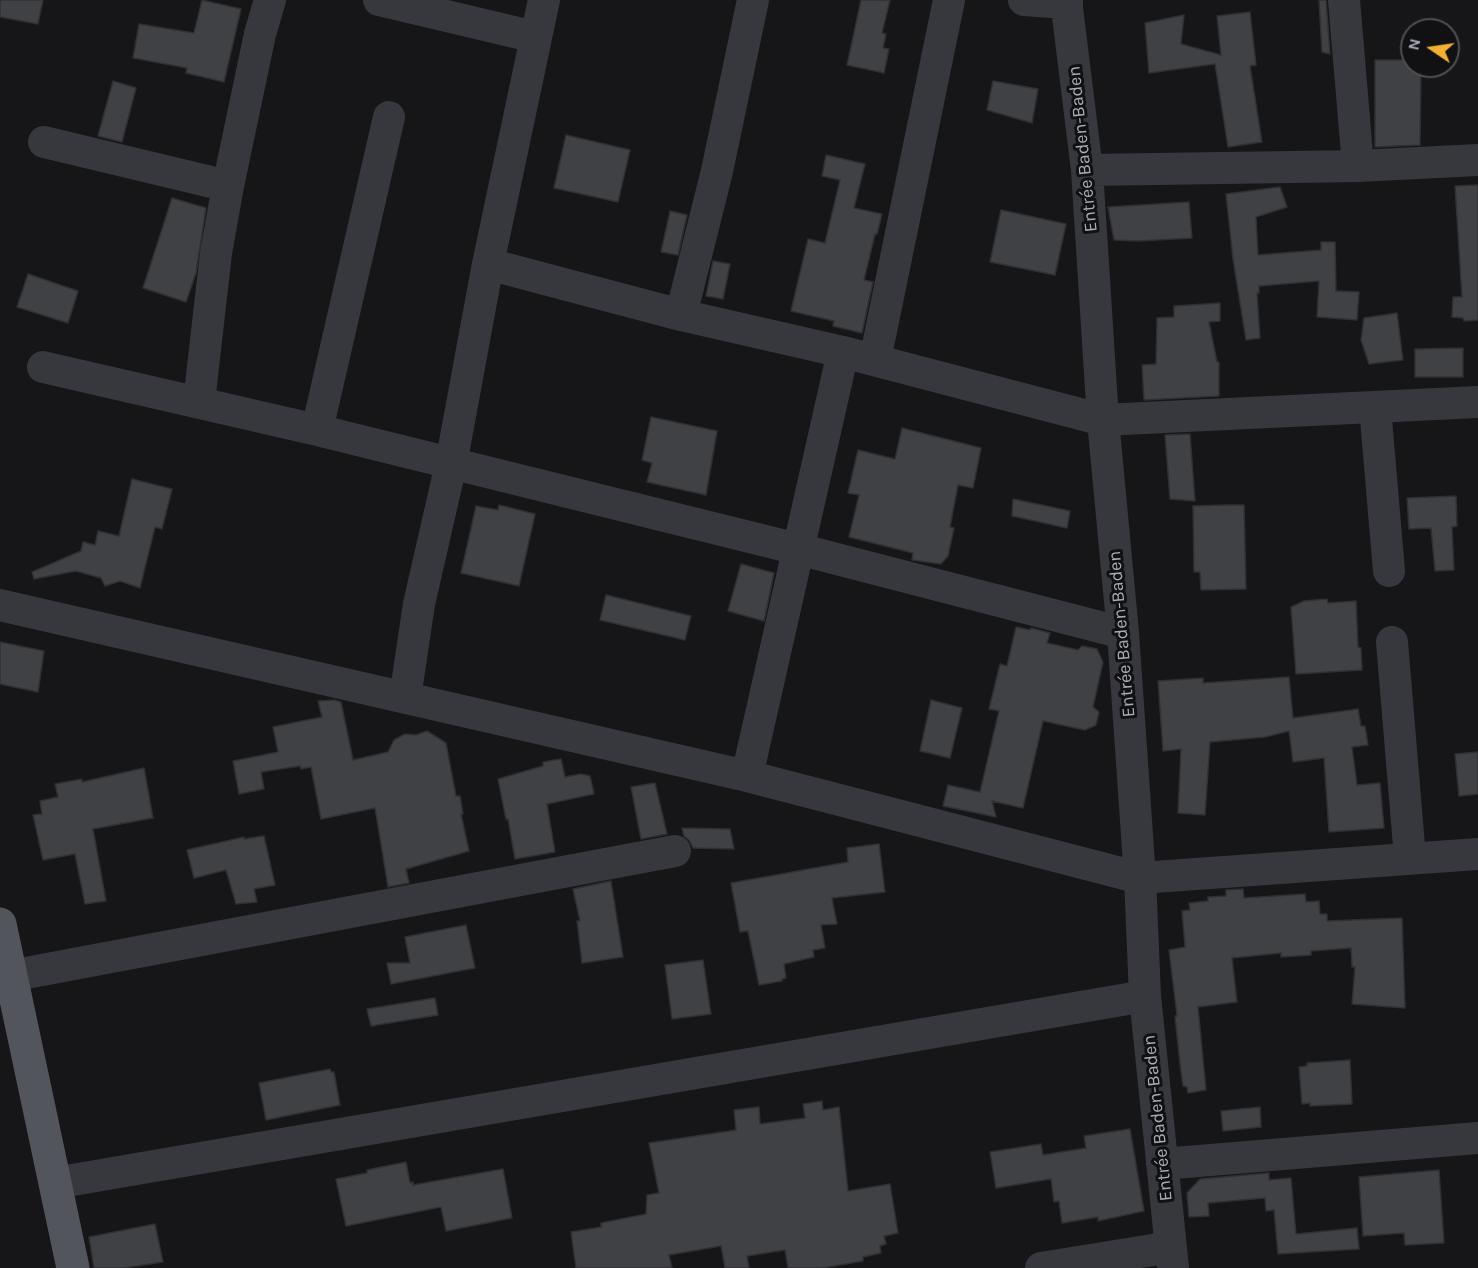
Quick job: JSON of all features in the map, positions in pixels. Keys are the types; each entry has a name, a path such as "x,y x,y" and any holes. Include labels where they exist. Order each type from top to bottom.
{"main road":[{"path":"0,924 73,1268"}],"street":[{"path":"199,402 216,253 260,34 270,0"},
{"path":"380,0 535,37"},
{"path":"405,698 419,603 451,464 488,264 544,0"},
{"path":"681,315 717,171 753,0"},
{"path":"874,360 949,0"},
{"path":"1024,0 1066,1"},
{"path":"1344,0 1358,166"},
{"name":"Entrée Baden-Baden","path":"1066,1 1087,170 1103,420 1123,633 1140,878 1145,996 1172,1258"},
{"path":"317,430 389,117"},
{"path":"44,142 228,186"},
{"path":"1087,170 1358,166 1478,160"},
{"path":"488,264 681,315 843,352 1103,420 1478,402"},
{"path":"747,776 843,352"},
{"path":"44,367 317,430 798,549 1123,633"},
{"path":"1375,407 1389,571"},
{"path":"0,605 747,776 1140,878 1478,854"},
{"path":"1392,642 1410,858"},
{"path":"10,976 675,851"},
{"path":"55,1183 1145,996"},
{"path":"1162,1164 1478,1138"},
{"path":"1041,1268 1172,1258"}],"building":[{"path":"0,0 43,0 38,24 0,17"},
{"path":"202,0 241,9 224,82 186,73 187,68 133,58 139,24 194,33"},
{"path":"861,0 890,0 882,33 886,34 883,48 889,49 884,73 847,65"},
{"path":"1319,0 1326,0 1330,54 1322,52"},
{"path":"1250,12 1256,65 1250,66 1262,142 1228,147 1215,64 1149,73 1145,23 1184,15 1181,44 1221,55 1217,16"},
{"path":"1375,60 1400,60 1400,78 1421,78 1420,145 1375,147"},
{"path":"113,81 136,88 122,142 98,136"},
{"path":"993,81 1038,89 1032,123 987,110"},
{"path":"566,135 630,150 618,202 554,188"},
{"path":"826,155 865,164 854,208 882,214 864,280 873,282 862,333 833,326 834,321 791,311 808,239 825,243 840,180 822,176"},
{"path":"1478,185 1478,320 1464,321 1463,318 1452,317 1453,297 1462,297 1455,186"},
{"path":"1280,187 1287,207 1256,217 1258,255 1321,250 1321,242 1335,242 1336,291 1359,292 1357,320 1317,317 1319,281 1259,286 1259,293 1257,293 1260,338 1246,340 1233,259 1226,194"},
{"path":"172,198 206,208 196,273 186,302 143,288"},
{"path":"1189,202 1192,238 1114,240 1108,207"},
{"path":"1001,210 1066,224 1055,275 990,262"},
{"path":"670,211 687,215 678,255 661,252"},
{"path":"713,261 730,264 723,299 706,296"},
{"path":"28,274 78,291 68,323 17,307"},
{"path":"1220,303 1220,321 1209,322 1217,362 1219,362 1219,396 1144,400 1142,365 1156,364 1157,318 1174,317 1174,306"},
{"path":"1397,313 1403,360 1369,364 1361,340 1364,318"},
{"path":"1463,348 1463,377 1415,377 1415,349"},
{"path":"651,417 717,431 706,495 647,482 652,463 642,460"},
{"path":"902,428 981,448 973,488 958,485 950,527 954,528 948,556 941,564 912,560 913,553 849,537 859,495 848,493 858,450 895,459"},
{"path":"1190,434 1195,501 1170,499 1165,435"},
{"path":"132,479 172,489 162,529 155,527 140,588 120,581 105,586 101,578 76,571 34,579 32,572 81,551 83,542 95,545 98,531 119,536"},
{"path":"1456,496 1457,526 1452,527 1454,570 1435,571 1431,528 1409,529 1407,498"},
{"path":"1013,499 1070,511 1067,528 1012,516"},
{"path":"499,505 535,514 519,586 461,573 476,506 498,510"},
{"path":"1244,505 1246,589 1201,590 1200,572 1194,572 1193,506"},
{"path":"741,564 774,573 764,621 728,611"},
{"path":"606,595 691,616 685,640 600,620"},
{"path":"1327,599 1328,603 1356,601 1358,647 1361,648 1362,670 1296,674 1291,607 1304,601"},
{"path":"1016,627 1050,633 1047,643 1078,650 1082,646 1097,649 1103,662 1093,707 1099,712 1096,725 1085,730 1043,721 1023,808 992,801 996,817 943,806 948,785 980,792 999,711 989,709 1000,664 1007,666"},
{"path":"0,642 44,651 38,692 0,684"},
{"path":"1289,677 1293,718 1358,709 1361,726 1365,726 1368,745 1352,747 1357,785 1380,783 1384,828 1329,832 1324,758 1293,762 1289,731 1265,737 1210,742 1205,815 1178,813 1181,749 1163,751 1158,681 1203,678 1203,683"},
{"path":"931,700 962,708 950,758 920,751"},
{"path":"318,701 341,702 353,760 388,752 394,740 405,734 416,735 427,731 446,743 456,796 460,796 463,814 461,814 469,851 406,869 409,883 388,887 375,808 321,819 311,767 301,769 300,766 261,772 264,789 239,794 233,761 278,752 273,727 322,717"},
{"path":"1478,752 1478,794 1459,796 1455,754"},
{"path":"561,759 565,777 581,774 590,776 594,794 547,804 555,852 515,859 498,779 543,766 543,762"},
{"path":"144,768 153,818 93,829 106,901 85,904 75,854 43,860 33,815 42,814 40,801 58,797 55,784 82,779 82,782"},
{"path":"655,783 667,834 641,839 631,787"},
{"path":"682,828 730,829 734,849 693,848 684,836"},
{"path":"264,836 275,885 254,889 257,902 236,904 226,870 194,878 187,850 244,837 244,839"},
{"path":"879,844 885,892 832,898 837,924 821,925 825,948 813,950 814,957 784,964 786,978 782,981 759,985 748,931 740,932 731,883 848,862 847,848"},
{"path":"611,881 623,957 582,963 577,921 580,921 573,889"},
{"path":"1243,889 1244,898 1305,894 1306,902 1319,901 1320,914 1327,914 1327,921 1402,918 1405,1008 1352,1004 1355,967 1352,967 1351,948 1311,951 1311,955 1281,957 1281,953 1232,958 1237,1002 1198,1007 1206,1090 1188,1093 1187,1087 1183,1086 1180,1064 1169,950 1185,947 1182,911 1190,910 1189,903 1208,901 1208,897 1226,896 1226,890"},
{"path":"466,925 475,968 391,984 387,963 410,963 405,937"},
{"path":"703,960 711,1014 672,1019 665,965"},
{"path":"435,998 438,1015 371,1026 367,1009"},
{"path":"1350,1060 1352,1104 1310,1106 1310,1103 1302,1104 1299,1067 1307,1066 1307,1063"},
{"path":"330,1069 334,1072 340,1105 266,1120 259,1083"},
{"path":"822,1101 823,1110 839,1107 848,1191 890,1184 898,1233 884,1236 886,1244 880,1246 881,1253 863,1257 863,1261 823,1268 788,1268 785,1250 747,1256 749,1268 725,1268 721,1246 669,1255 672,1268 576,1268 571,1232 601,1227 601,1223 646,1214 647,1195 659,1193 649,1143 736,1130 734,1110 759,1107 760,1124 805,1118 803,1104"},
{"path":"1260,1107 1261,1127 1223,1131 1221,1111"},
{"path":"1130,1129 1144,1211 1098,1221 1098,1217 1062,1223 1059,1201 1054,1202 1051,1179 996,1188 990,1152 1041,1144 1043,1155 1086,1148 1084,1136"},
{"path":"406,1162 410,1183 413,1182 413,1185 503,1169 512,1218 446,1231 441,1207 346,1226 336,1179"},
{"path":"1439,1170 1444,1243 1405,1245 1404,1233 1363,1236 1359,1177"},
{"path":"1269,1173 1269,1180 1291,1178 1296,1234 1357,1228 1359,1249 1278,1254 1274,1210 1266,1211 1265,1198 1208,1203 1209,1216 1189,1217 1187,1193 1200,1179"},
{"path":"155,1224 163,1262 124,1268 94,1268 89,1237"}]}
